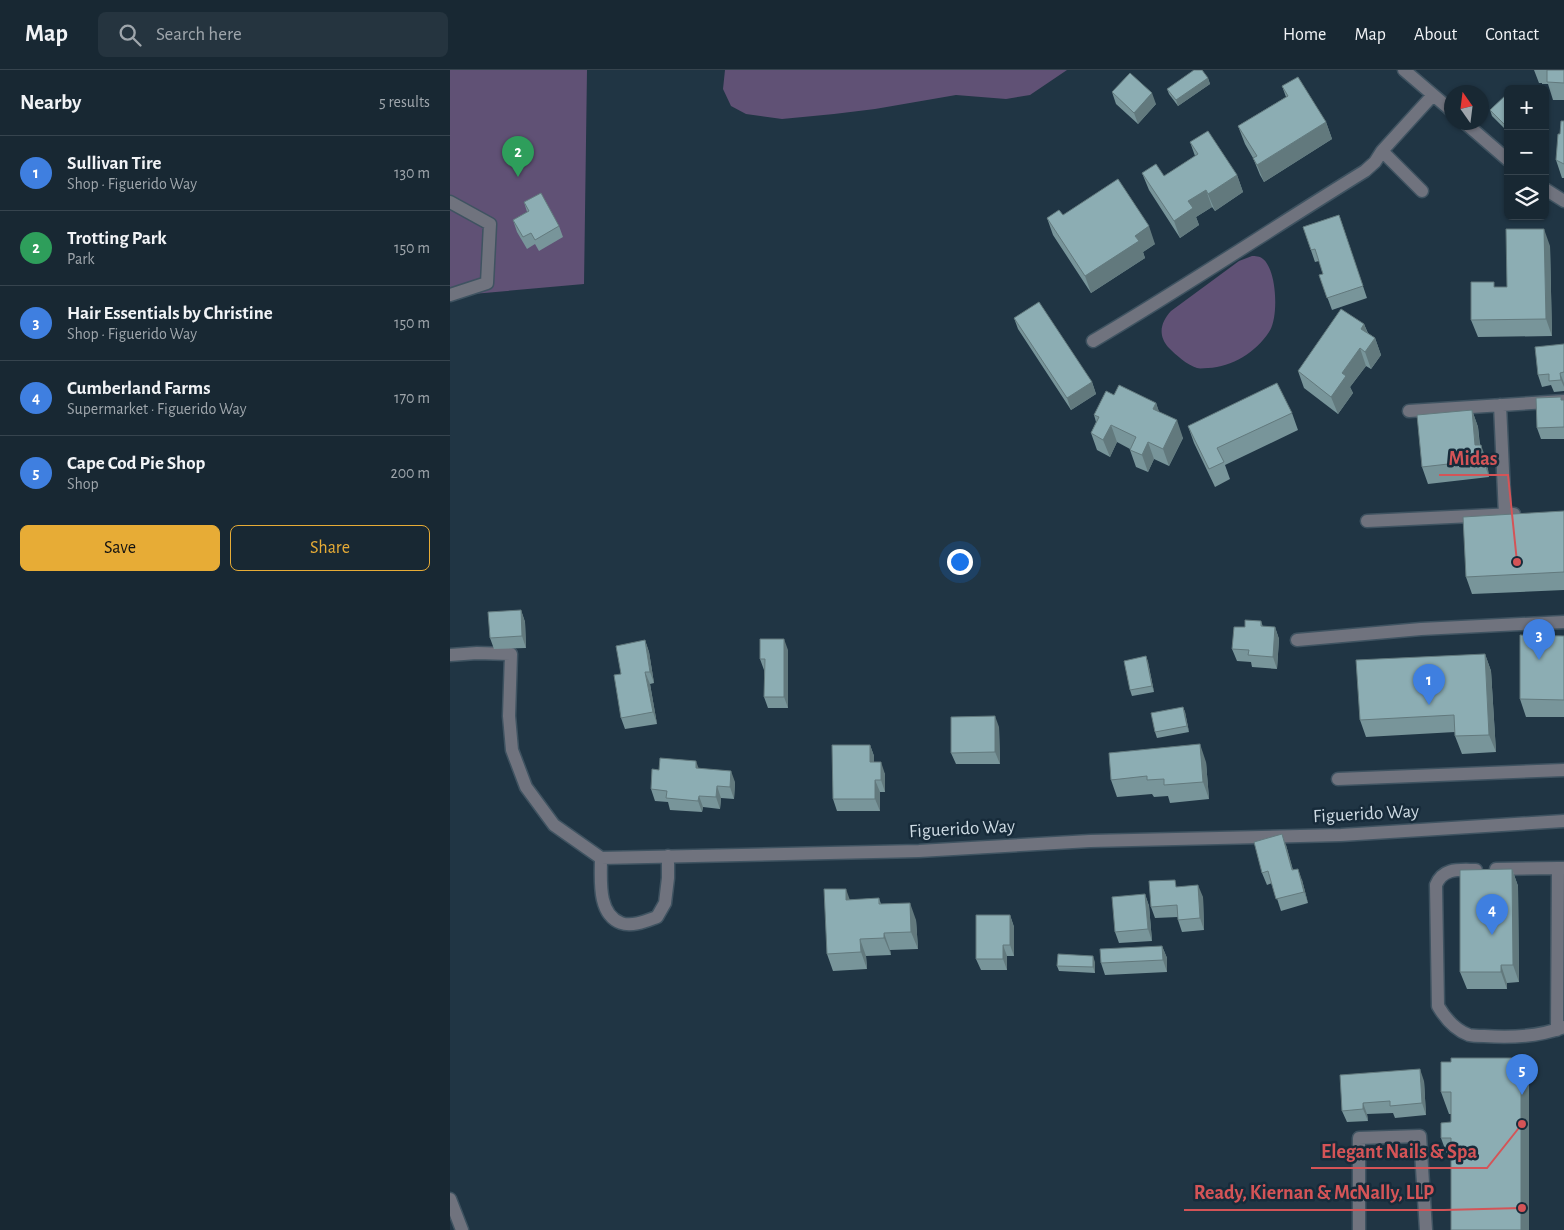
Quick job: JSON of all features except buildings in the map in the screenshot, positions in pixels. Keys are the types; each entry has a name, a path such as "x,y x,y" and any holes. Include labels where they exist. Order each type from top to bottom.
{"street":[{"path":"1404,70 1444,104"},
{"path":"1093,341 1143,312 1365,170 1375,162 1382,151 1433,95"},
{"path":"1473,130 1504,157"},
{"path":"1382,151 1422,191"},
{"path":"1549,192 1564,201"},
{"path":"450,202 490,224 487,283 450,295"},
{"path":"1409,410 1564,401"},
{"path":"1500,405 1506,515"},
{"path":"1367,521 1525,514"},
{"path":"1297,640 1421,629 1564,622"},
{"path":"450,655 477,652 511,654 509,716 512,750 526,787 554,825 600,858 603,900 609,914 622,923 640,923 656,918 665,903 668,856"},
{"path":"1338,779 1564,770"},
{"name":"Figuerido Way","path":"600,858 919,851 1090,840 1341,836 1564,821"},
{"path":"1561,868 1561,1029 1535,1035 1505,1037 1469,1035 1444,1017 1438,1006 1436,885 1439,878 1447,872 1456,870 1561,868"},
{"path":"1359,1230 1359,1138 1420,1136 1426,1230"},
{"path":"450,1199 462,1230"}],"shaded area":[{"path":"450,70 587,70 584,284 450,296"},
{"path":"725,70 1067,70 1030,95 1006,99 956,95 875,109 782,119 746,114 731,106 723,89"},
{"path":"1252,256 1262,258 1268,265 1274,283 1274,316 1269,332 1250,352 1226,365 1198,368 1189,365 1165,343 1162,329 1165,320 1171,311 1239,261"}],"place":[{"name":"Trotting Park","path":"518,177"},
{"name":"Midas","path":"1517,562"},
{"name":"Hair Essentials by Christine","path":"1539,660"},
{"name":"Sullivan Tire","path":"1429,705"},
{"name":"Cumberland Farms","path":"1492,935"},
{"name":"Cape Cod Pie Shop","path":"1522,1095"},
{"name":"Elegant Nails & Spa","path":"1522,1124"},
{"name":"Ready, Kiernan & McNally, LLP","path":"1522,1208"}]}
